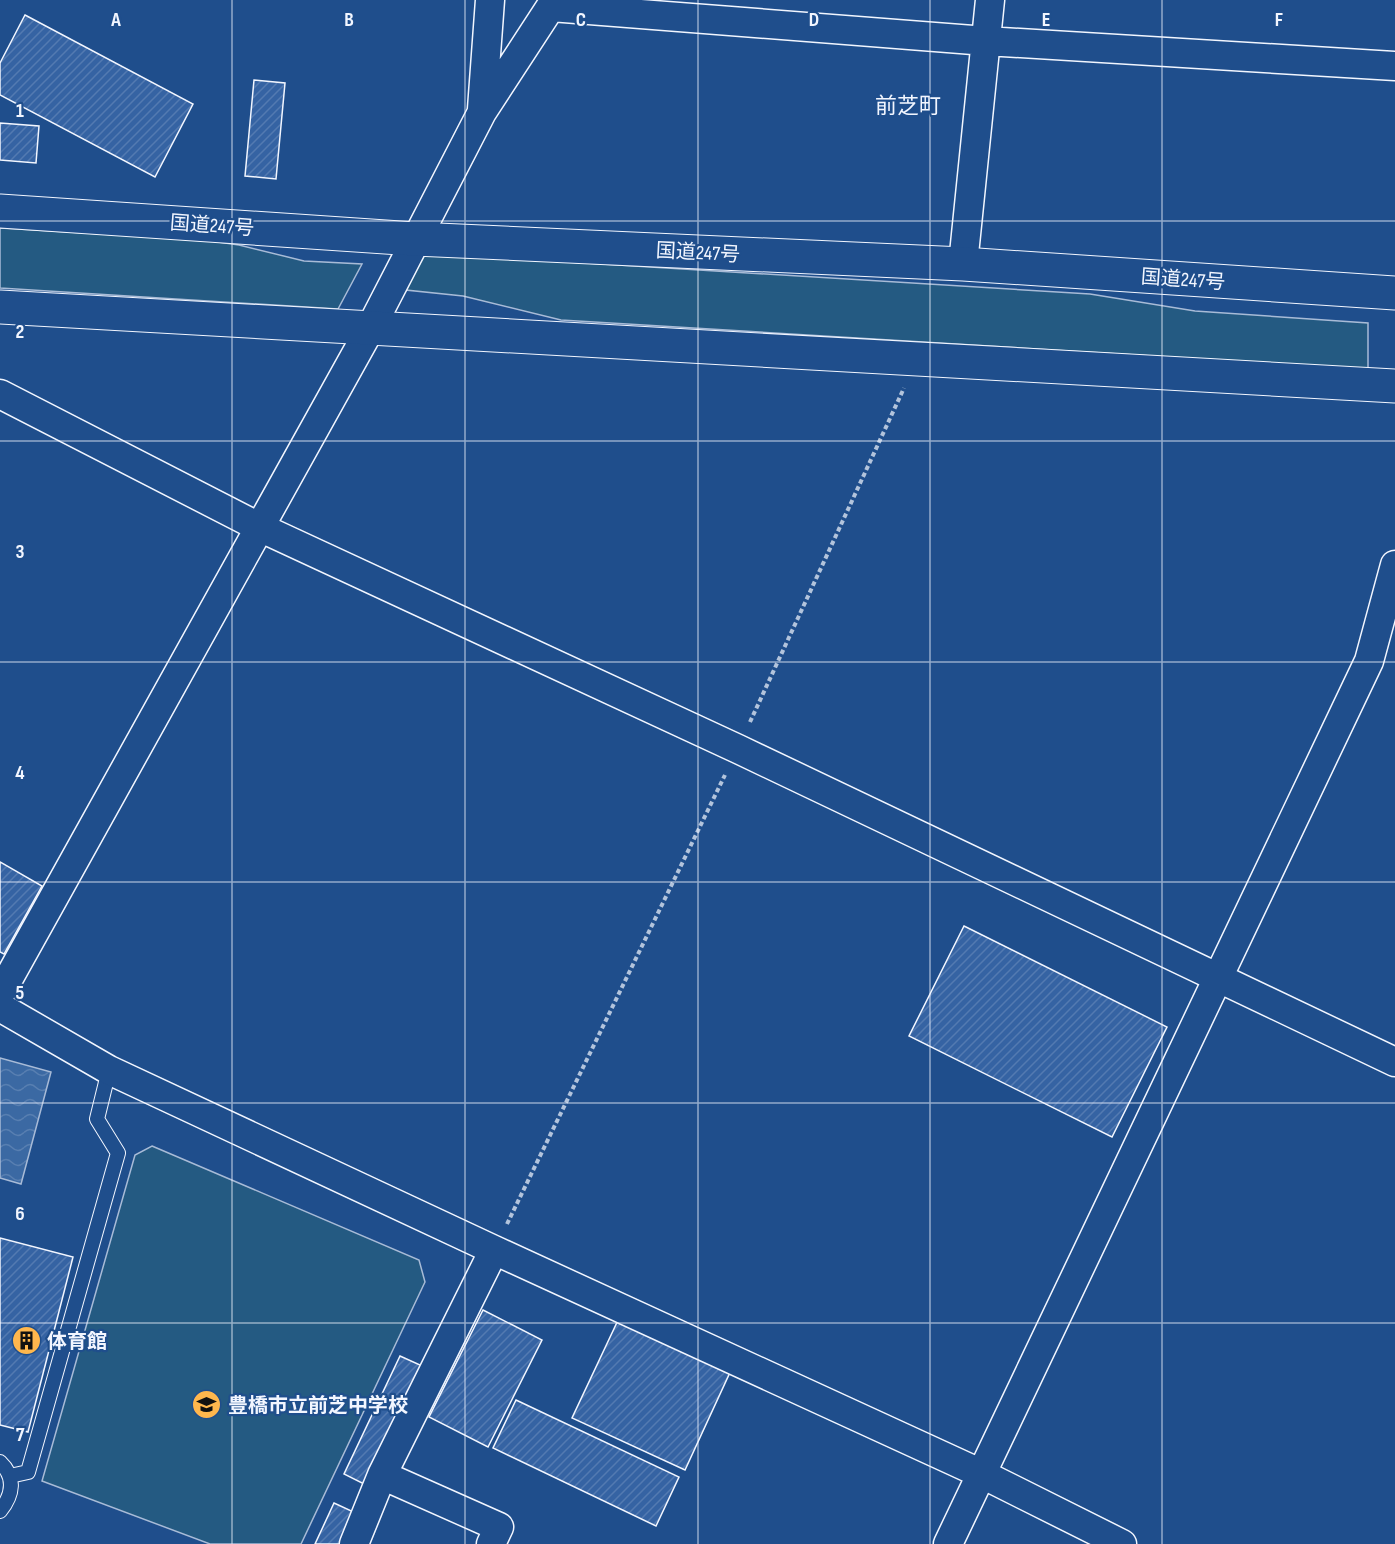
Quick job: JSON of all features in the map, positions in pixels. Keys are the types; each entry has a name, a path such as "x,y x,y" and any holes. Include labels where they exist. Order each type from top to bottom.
{"highway":[{"name":"国道247号","path":"0,211 415,239 963,264 1395,293"},
{"path":"0,307 1395,386"}],"street":[{"path":"482,112 490,0"},
{"path":"963,264 990,0"},
{"path":"0,994 370,329 482,112 553,4 986,41 1395,66"},
{"path":"0,394 259,527 738,749 1395,1062"},
{"path":"948,1544 1369,661 1395,565"},
{"path":"0,1007 109,1070 982,1474 1122,1544"},
{"path":"354,1544 382,1475 494,1250"},
{"path":"382,1475 499,1527 491,1544"}],"lane":[{"path":"10,1476 28,1472 118,1153 97,1119 109,1070"},
{"path":"0,1462 10,1476 11,1491 0,1511"}],"path":[{"path":"494,1250 738,749 918,358"}],"shaded area":[{"path":"0,228 204,240 239,245 304,261 362,264 338,309 0,288"},
{"path":"423,253 1090,294 1195,311 1368,323 1368,369 561,320 463,296 406,290"},
{"path":"152,1146 419,1260 425,1282 301,1544 210,1544 42,1481 135,1155"}],"water":[{"path":"0,1058 51,1072 21,1184 0,1178"}],"building":[{"path":"25,15 193,104 155,177 0,95 0,63"},
{"path":"254,80 285,83 276,179 245,176"},
{"path":"0,123 39,126 36,163 0,160"},
{"path":"0,862 42,886 4,954 0,952"},
{"path":"964,926 1167,1027 1112,1137 909,1036"},
{"name":"体育館","path":"0,1238 73,1257 28,1432 0,1425"},
{"path":"483,1310 542,1340 488,1447 429,1417"},
{"path":"620,1316 732,1368 685,1470 572,1418"},
{"path":"400,1356 429,1369 372,1488 344,1474"},
{"path":"516,1400 679,1477 656,1526 493,1448"},
{"path":"334,1503 358,1514 344,1544 315,1544"}],"place":[{"name":"体育館","path":"26,1341"},
{"name":"豊橋市立前芝中学校","path":"207,1405"}],"district":[{"name":"前芝町","path":"908,105"}]}
